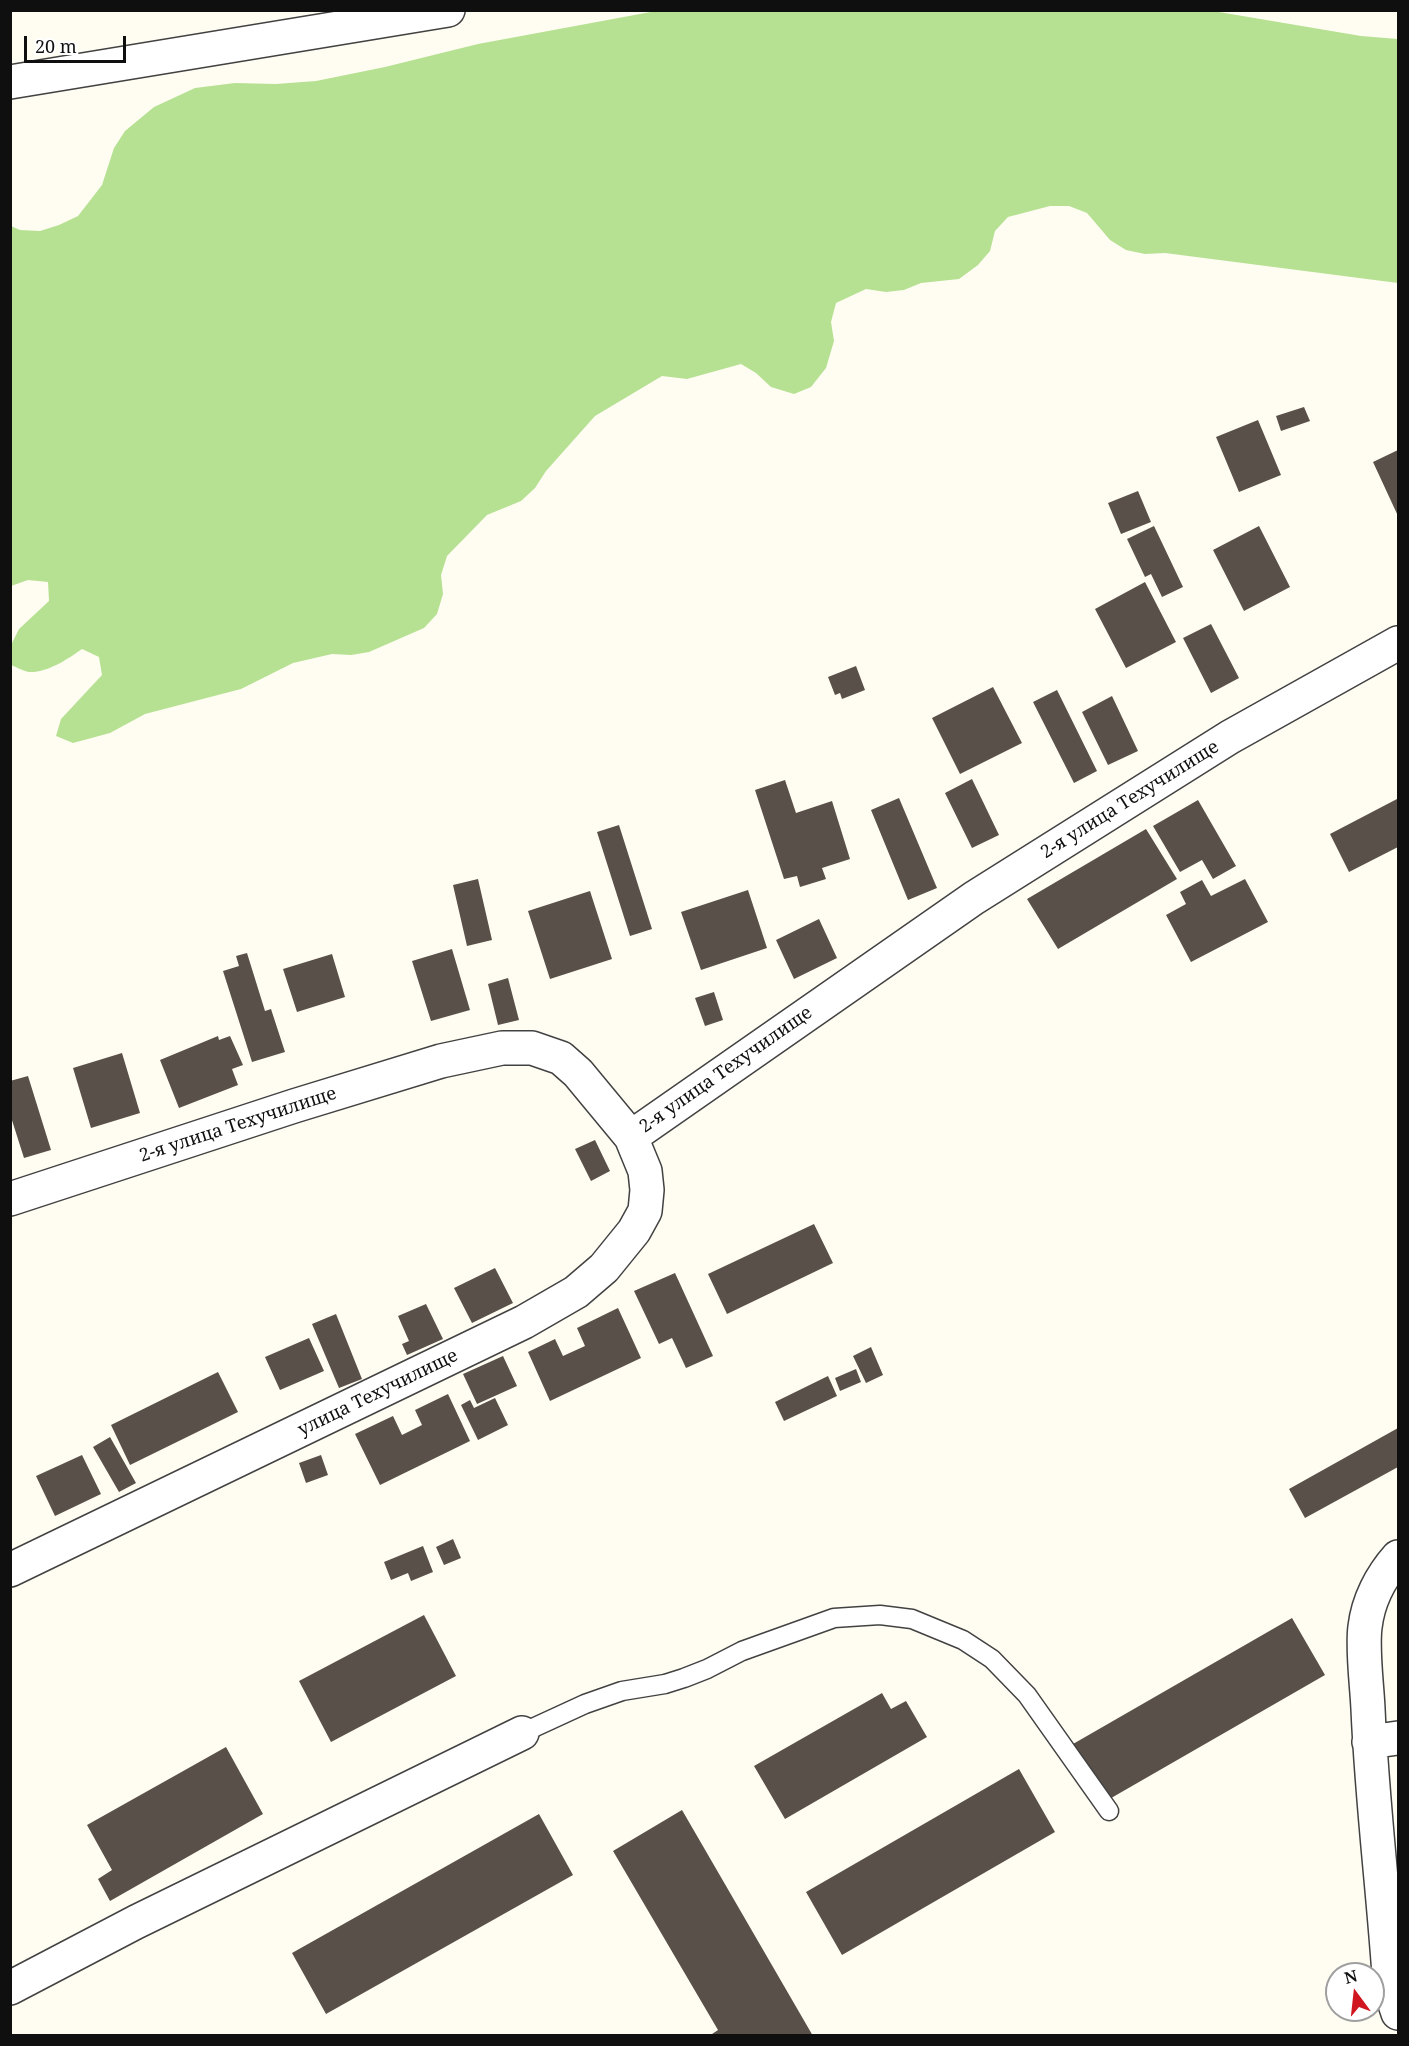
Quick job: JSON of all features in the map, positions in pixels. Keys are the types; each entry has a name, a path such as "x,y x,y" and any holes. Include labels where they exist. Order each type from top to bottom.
{"street":[{"path":"10,82 448,10"},
{"name":"2-я улица Техучилище","path":"10,1199 294,1106 441,1061 502,1048 532,1048 561,1058 578,1073 631,1137 974,898 1230,737 1398,643"},
{"name":"улица Техучилище","path":"10,1570 524,1322 576,1292 619,1250 634,1232 645,1211 647,1190 645,1171 631,1137"},
{"path":"1398,1557 1378,1587 1365,1627 1384,1740 1390,1989 1398,2013"},
{"path":"10,1988 136,1922 522,1733"}],"lane":[{"path":"522,1733 585,1704 622,1691 665,1684 684,1678 741,1651 834,1618 880,1615 912,1619 963,1640 992,1659 1027,1695 1109,1811"}],"green space":[{"path":"656,11 1213,11 1361,36 1398,39 1398,283 1126,250 1110,240 1087,213 1069,206 1050,206 1008,217 995,231 990,251 978,265 959,279 921,283 904,290 886,292 866,289 836,303 831,322 834,341 826,368 811,387 794,394 771,387 756,373 741,364 687,379 662,376 595,416 546,471 535,488 521,501 487,515 447,556 441,575 443,594 437,614 424,628 369,652 351,655 332,654 293,663 241,689 145,714 110,733 73,743 56,736 61,719 102,675 99,657 82,649 50,668 36,672 29,672 11,665 11,645 19,629 49,601 48,582 28,580 11,586 11,226 20,230 40,231 78,216 102,185 114,148 125,131 154,107 195,88 235,83 276,84 316,81 478,44"}],"building":[{"path":"1304,407 1310,421 1281,431 1276,416"},
{"path":"1258,420 1281,475 1239,492 1216,437"},
{"path":"1398,450 1398,516 1373,462"},
{"path":"1138,491 1151,522 1121,534 1108,503"},
{"path":"1154,526 1183,587 1162,597 1151,574 1145,577 1127,539"},
{"path":"1259,526 1290,587 1244,611 1213,550"},
{"path":"1145,582 1176,642 1126,668 1095,609"},
{"path":"1211,624 1239,678 1211,693 1183,638"},
{"path":"856,666 865,690 842,699 840,693 835,695 828,677"},
{"path":"993,687 1022,743 960,774 932,718"},
{"path":"1057,690 1097,771 1074,783 1033,702"},
{"path":"1112,696 1138,751 1108,765 1082,712"},
{"path":"972,779 999,835 972,848 945,793"},
{"path":"785,780 796,813 832,801 850,859 822,868 826,879 800,887 797,876 784,879 755,790"},
{"path":"899,798 937,888 908,900 871,810"},
{"path":"1397,799 1398,847 1349,872 1330,834"},
{"path":"1198,800 1236,866 1213,879 1202,860 1180,872 1153,826"},
{"path":"619,825 652,929 630,936 597,832"},
{"path":"1146,829 1177,879 1058,949 1027,899"},
{"path":"478,879 492,940 467,946 453,885"},
{"path":"1245,879 1268,922 1191,962 1166,915 1186,904 1180,892 1202,880 1211,896"},
{"path":"748,890 767,948 701,970 681,912"},
{"path":"590,891 612,959 550,979 528,911"},
{"path":"819,919 837,958 794,979 776,940"},
{"path":"452,949 470,1010 431,1021 412,961"},
{"path":"247,953 265,1011 271,1009 285,1052 252,1062 223,971 239,966 236,956"},
{"path":"332,954 345,997 297,1012 283,969"},
{"path":"508,978 519,1020 498,1025 488,984"},
{"path":"714,992 723,1020 705,1026 695,998"},
{"path":"218,1036 219,1040 230,1036 243,1065 232,1069 238,1085 179,1108 160,1060"},
{"path":"122,1053 140,1113 91,1128 73,1068"},
{"path":"28,1076 51,1150 24,1158 10,1114 10,1081"},
{"path":"595,1140 610,1171 591,1181 575,1149"},
{"path":"814,1224 833,1263 727,1314 708,1274"},
{"path":"495,1268 513,1303 472,1323 454,1288"},
{"path":"675,1273 713,1356 686,1368 672,1338 659,1344 634,1291"},
{"path":"426,1304 443,1339 407,1355 402,1344 409,1341 398,1316"},
{"path":"618,1308 641,1358 550,1401 528,1352 555,1339 563,1356 585,1346 577,1328"},
{"path":"336,1314 362,1379 339,1388 312,1324"},
{"path":"309,1338 324,1371 280,1390 265,1357"},
{"path":"871,1347 883,1375 866,1383 853,1356"},
{"path":"503,1356 517,1386 477,1404 463,1374"},
{"path":"856,1369 861,1382 840,1391 835,1378"},
{"path":"218,1372 238,1412 130,1465 111,1425"},
{"path":"828,1376 837,1396 784,1421 775,1402"},
{"path":"448,1394 470,1441 380,1485 355,1434 393,1416 402,1435 422,1425 415,1410"},
{"path":"495,1398 508,1425 478,1440 461,1405 470,1400 474,1408"},
{"path":"1398,1428 1398,1467 1305,1518 1289,1489"},
{"path":"110,1437 136,1483 119,1492 93,1447"},
{"path":"82,1455 101,1494 55,1516 36,1476"},
{"path":"321,1455 328,1475 306,1483 299,1463"},
{"path":"453,1539 461,1558 444,1565 436,1547"},
{"path":"423,1546 433,1572 411,1581 408,1573 391,1580 384,1562"},
{"path":"424,1615 456,1676 331,1742 299,1681"},
{"path":"1292,1618 1325,1675 1106,1801 1073,1744"},
{"path":"882,1693 891,1709 906,1701 927,1737 785,1819 754,1766"},
{"path":"226,1747 263,1814 110,1901 98,1879 112,1870 87,1825"},
{"path":"1019,1769 1055,1832 842,1955 806,1892"},
{"path":"682,1810 813,2036 709,2036 718,2030 613,1851"},
{"path":"539,1814 573,1875 326,2014 292,1953"}]}
